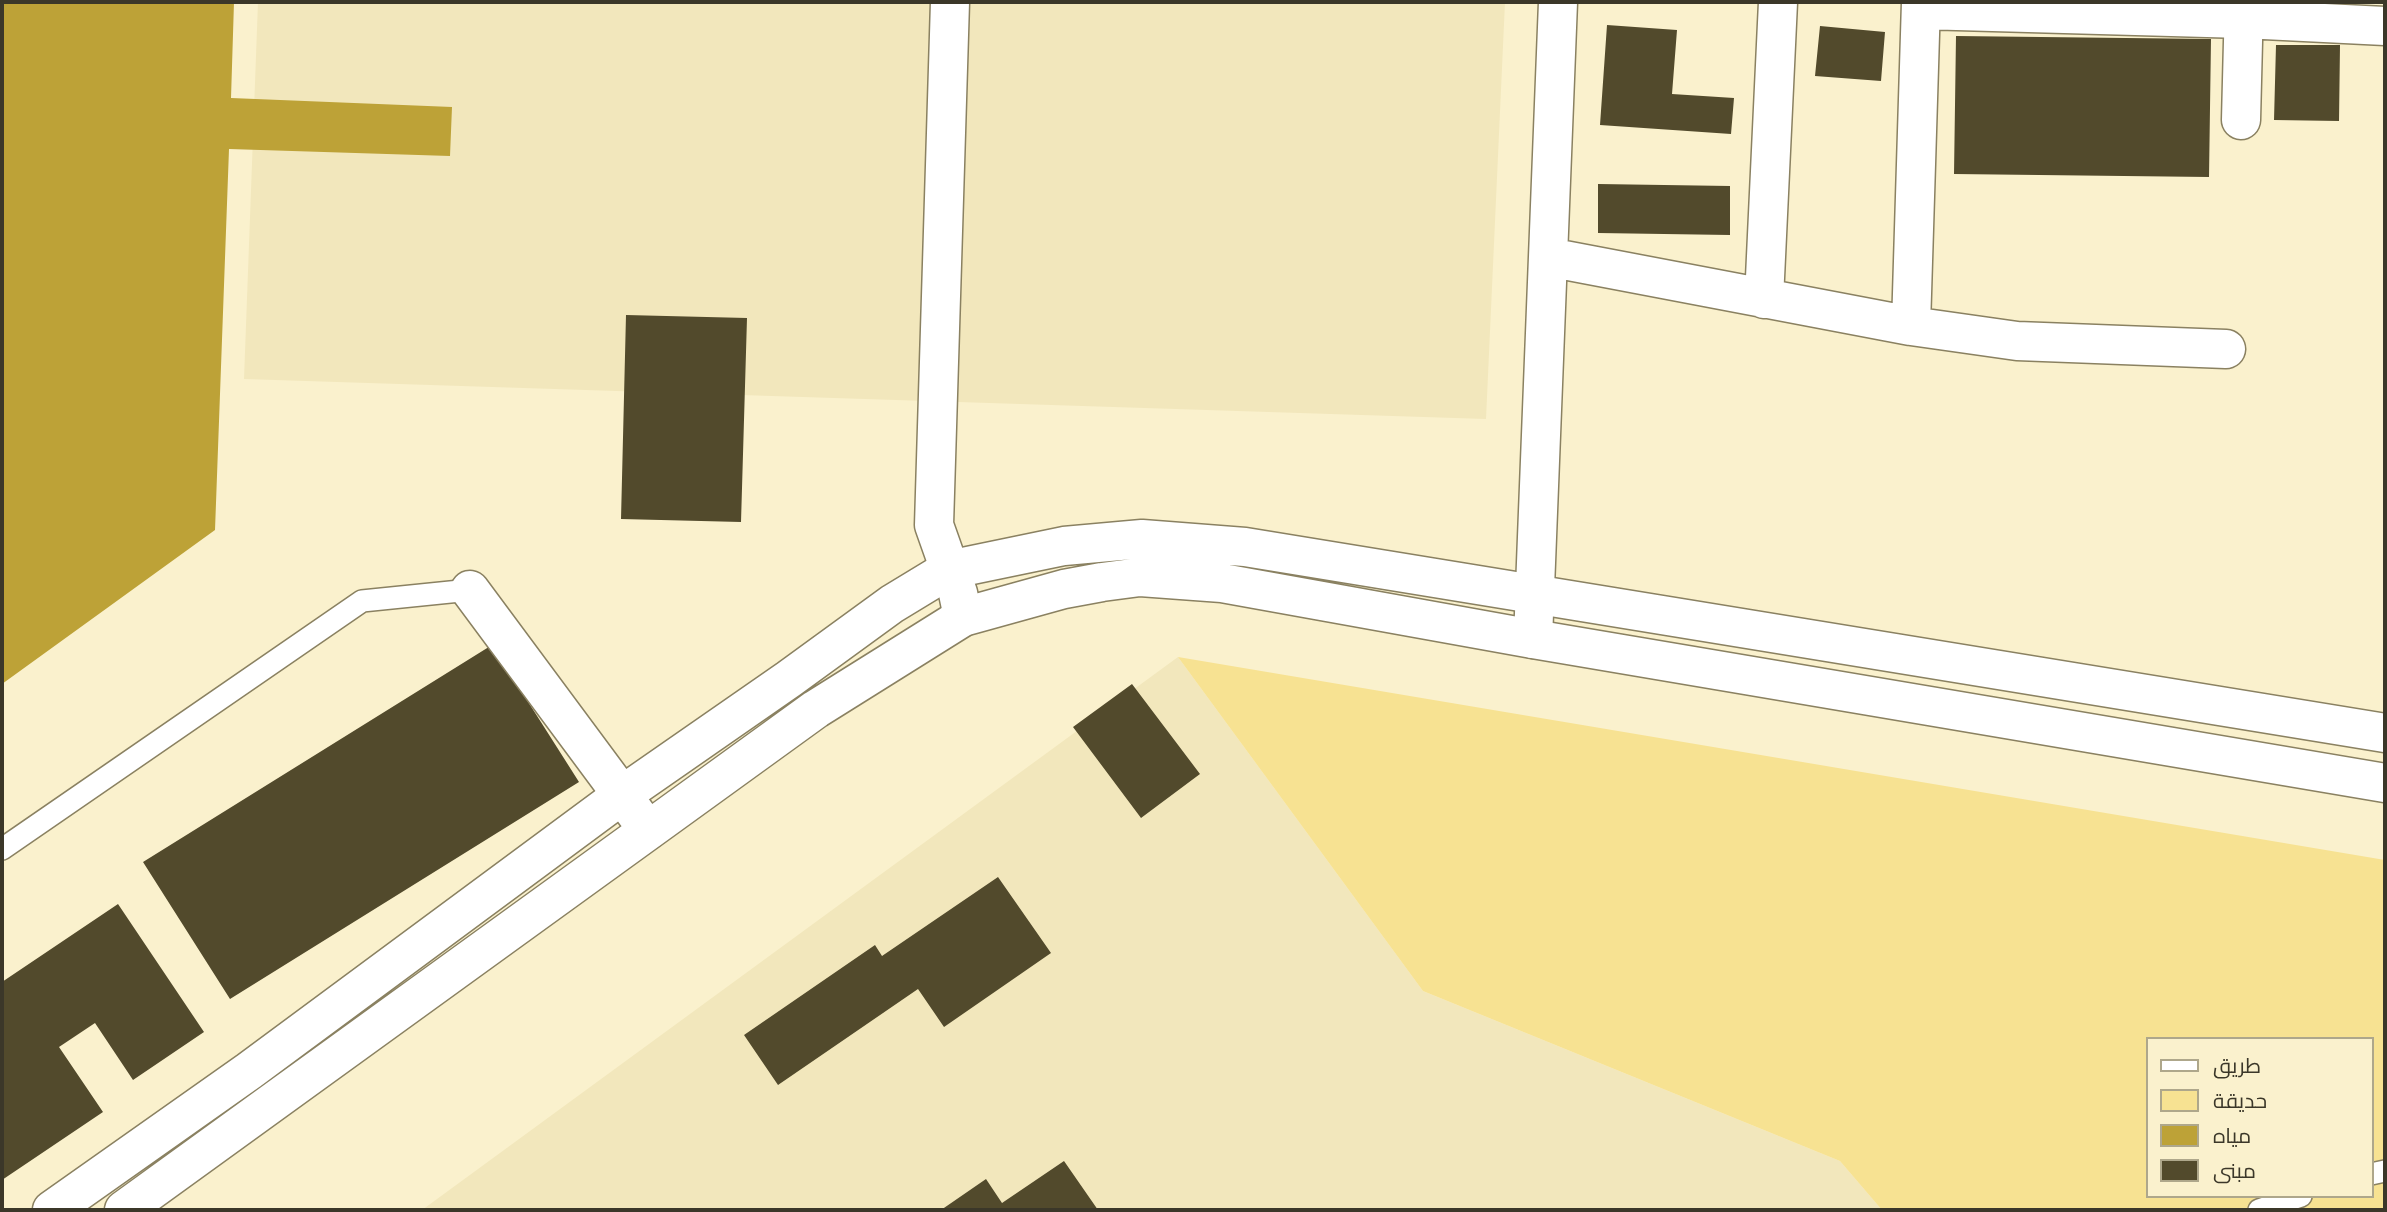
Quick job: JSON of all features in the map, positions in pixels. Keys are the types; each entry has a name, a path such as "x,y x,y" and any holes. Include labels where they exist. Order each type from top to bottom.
{"street":[{"path":"950,2 934,525 958,593 963,617"},
{"path":"1533,639 1558,2"},
{"path":"1764,299 1777,2"},
{"path":"1911,326 1921,6 2244,10 2385,26"},
{"path":"2241,120 2244,10"},
{"path":"1548,257 1911,326 2017,341 2226,349"},
{"path":"52,1210 249,1071 622,795 892,604 948,570 1064,546 1142,539 1245,547 2385,733"},
{"path":"124,1210 816,709 963,617 1064,589 1140,577 1222,583 1533,639 2385,783"},
{"path":"470,590 648,830"},
{"path":"249,1071 275,1103"}],"lane":[{"path":"2,849 362,601 470,590"},
{"path":"2259,1210 2295,1198"}],"shaded area":[{"path":"258,2 1505,2 1486,419 244,379"},
{"path":"1178,657 1423,991 1840,1161 1882,1210 422,1210"}],"green space":[{"path":"1178,657 2385,860 2385,1210 1882,1210 1840,1161 1423,991"}],"water":[{"path":"2,2 234,2 231,98 452,107 450,156 229,149 215,530 2,684"}],"building":[{"path":"1607,25 1677,30 1672,94 1734,98 1731,134 1600,125"},
{"path":"1820,26 1885,32 1881,81 1815,76"},
{"path":"1956,36 2211,39 2209,177 1954,174"},
{"path":"2276,45 2340,45 2339,121 2274,120"},
{"path":"1598,184 1730,186 1730,235 1598,233"},
{"path":"626,315 747,318 741,522 621,519"},
{"path":"492,645 579,782 230,999 143,862"},
{"path":"1132,684 1200,774 1141,818 1073,727"},
{"path":"998,877 1051,953 944,1027 918,989 778,1085 744,1035 875,945 882,956"},
{"path":"118,904 204,1032 133,1080 95,1023 59,1047 103,1112 2,1180 2,982"},
{"path":"1064,1161 1098,1210 941,1210 986,1179 1002,1203"}]}
